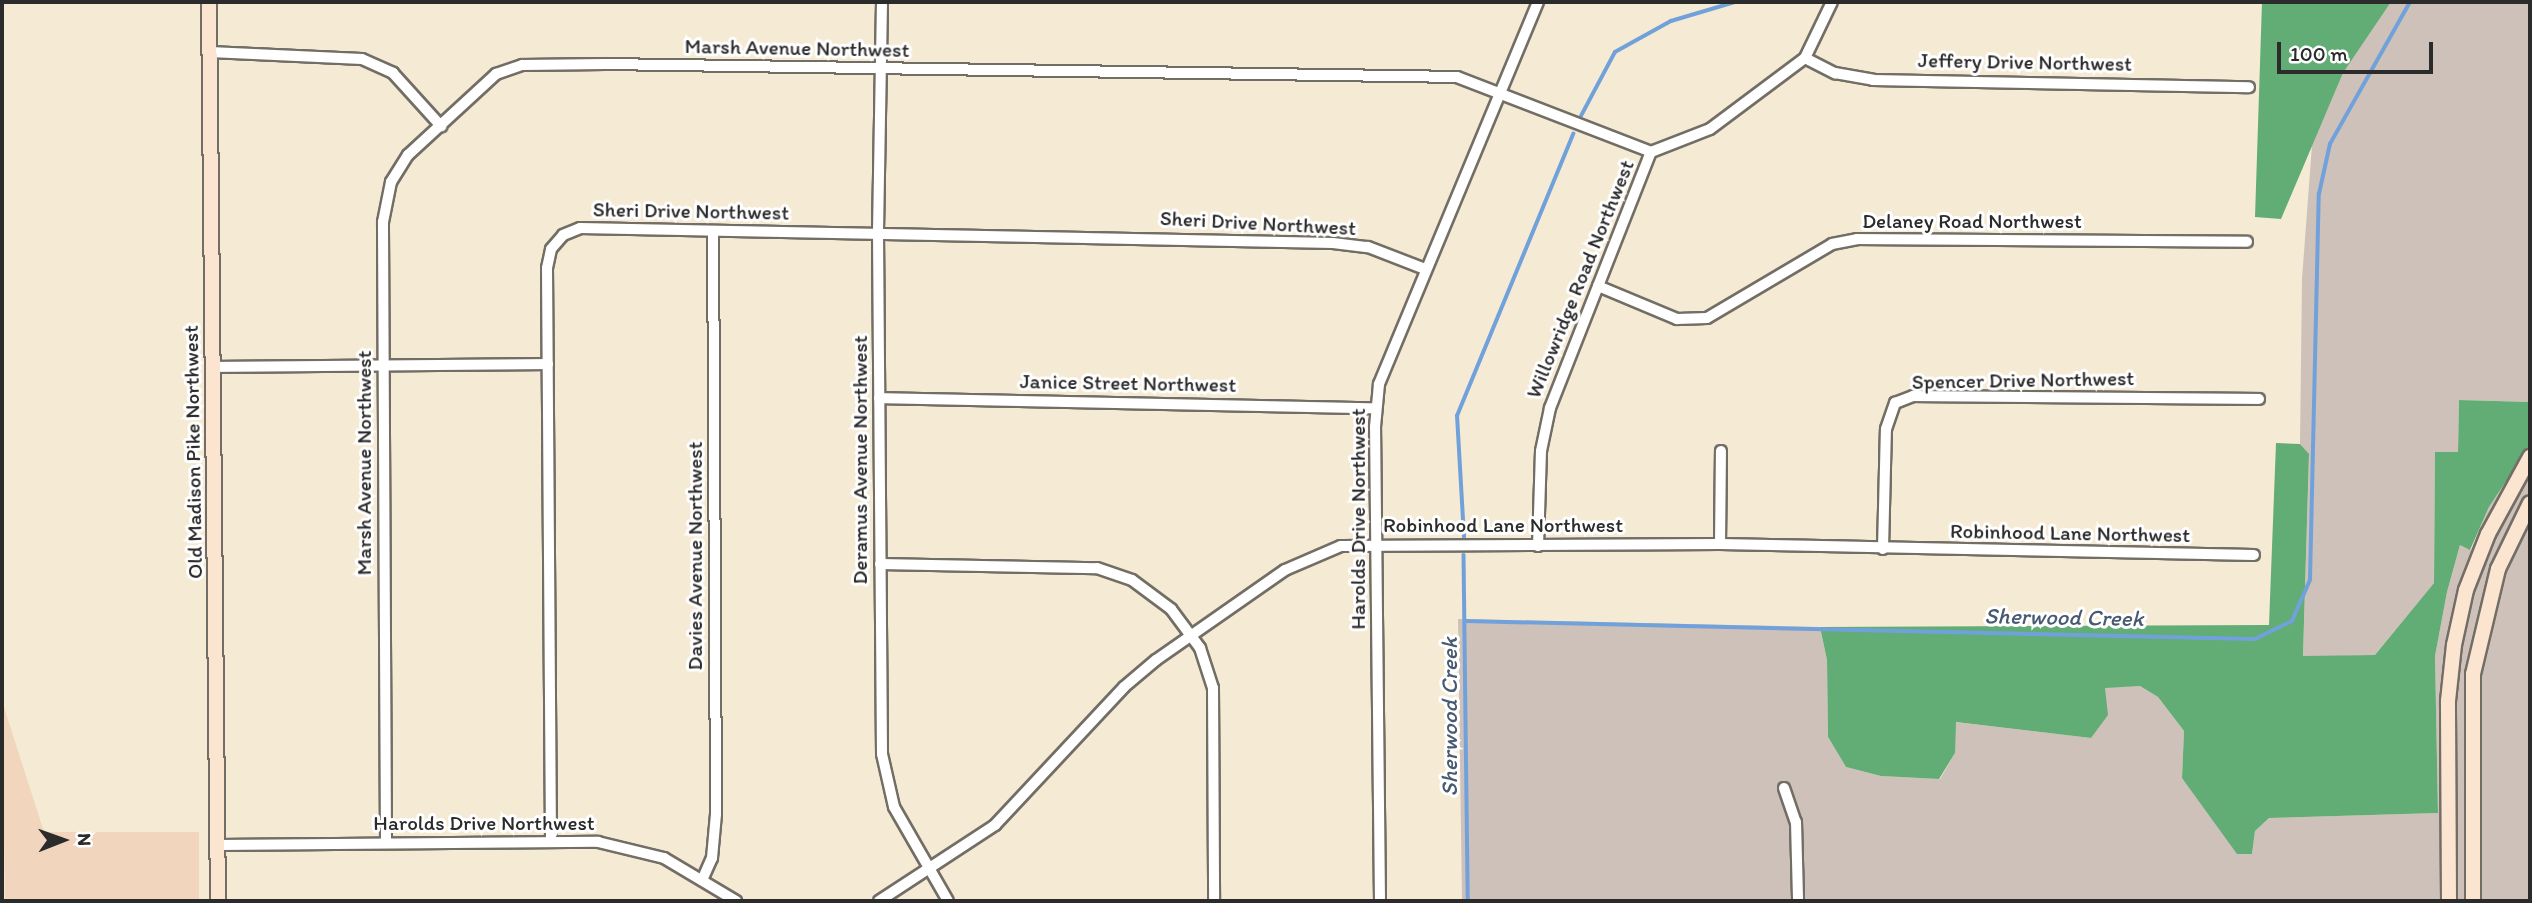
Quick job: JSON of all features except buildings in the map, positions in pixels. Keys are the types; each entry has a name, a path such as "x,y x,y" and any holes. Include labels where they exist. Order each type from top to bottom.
{"main road":[{"name":"Old Madison Pike Northwest","path":"209,2 218,901"},
{"path":"2449,901 2448,701 2454,645 2466,590 2487,534 2530,457"},
{"path":"2473,901 2473,674 2498,569 2530,503"}],"street":[{"name":"Deramus Avenue Northwest","path":"882,2 878,233 884,770 894,807 948,901"},
{"name":"Harolds Drive Northwest","path":"1380,901 1376,408 1387,360 1538,2"},
{"path":"1651,152 1710,129 1805,58 1832,2"},
{"path":"209,52 362,59 393,73 441,126"},
{"name":"Jeffery Drive Northwest","path":"1805,58 1835,73 1873,79 2249,88"},
{"name":"Marsh Avenue Northwest","path":"386,842 383,222 391,182 408,155 496,74 522,65 1457,77 1651,152"},
{"name":"Willowridge Road Northwest","path":"1538,546 1539,472 1546,420 1651,152"},
{"name":"Sheri Drive Northwest","path":"551,841 547,268 551,249 563,235 580,229 1333,243 1368,247 1425,269"},
{"name":"Davies Avenue Northwest","path":"703,878 712,858 716,814 713,231"},
{"name":"Delaney Road Northwest","path":"1598,286 1677,319 1707,318 1832,244 1857,239 2247,242"},
{"path":"214,367 548,364"},
{"name":"Spencer Drive Northwest","path":"1883,550 1886,429 1895,403 1913,396 2259,399"},
{"name":"Janice Street Northwest","path":"879,398 1376,408"},
{"path":"1720,544 1721,451"},
{"name":"Robinhood Lane Northwest","path":"879,901 995,825 1124,687 1192,635 1311,556 1341,545 1720,544 1883,550 2254,555"},
{"path":"880,564 1110,571 1153,593 1192,635 1213,688 1214,901"},
{"path":"1784,788 1796,821 1798,901"},
{"name":"Harolds Drive Northwest","path":"218,845 551,841 642,851 703,878 736,901"}],"shaded area":[{"path":"2391,2 2530,2 2530,402 2459,400 2458,453 2435,453 2434,583 2375,655 2303,657 2309,455 2300,444 2302,279 2312,145 2343,73"},
{"path":"2530,445 2530,901 1462,901 1458,619 1820,627 1827,660 1828,737 1846,767 1881,776 1940,779 1955,753 1955,722 2091,738 2105,687 2140,686 2158,697 2184,731 2182,778 2252,854 2255,831 2269,818 2438,813 2435,656 2447,592 2460,545 2471,550 2489,507"},
{"path":"2,701 44,832 199,832 199,901 5,901"}],"green space":[{"path":"2262,2 2391,2 2343,73 2281,219 2255,217"},
{"path":"2459,400 2530,402 2530,445 2489,507 2470,550 2460,545 2447,592 2435,656 2438,813 2269,818 2255,831 2252,854 2237,854 2182,778 2184,731 2158,697 2140,686 2105,688 2108,715 2091,738 1956,722 1955,753 1939,779 1881,776 1846,767 1828,737 1827,660 1820,627 2269,625 2276,443 2300,444 2309,454 2303,656 2375,655 2434,583 2435,452 2458,452"}],"waterway":[{"path":"1581,116 1615,52 1671,21 1735,2"},
{"name":"Sherwood Creek","path":"1466,621 2255,639 2292,621 2310,580 2319,194 2330,144 2410,2"},
{"path":"1464,537 1457,416 1573,134"},
{"name":"Sherwood Creek","path":"1464,555 1468,901"}]}
